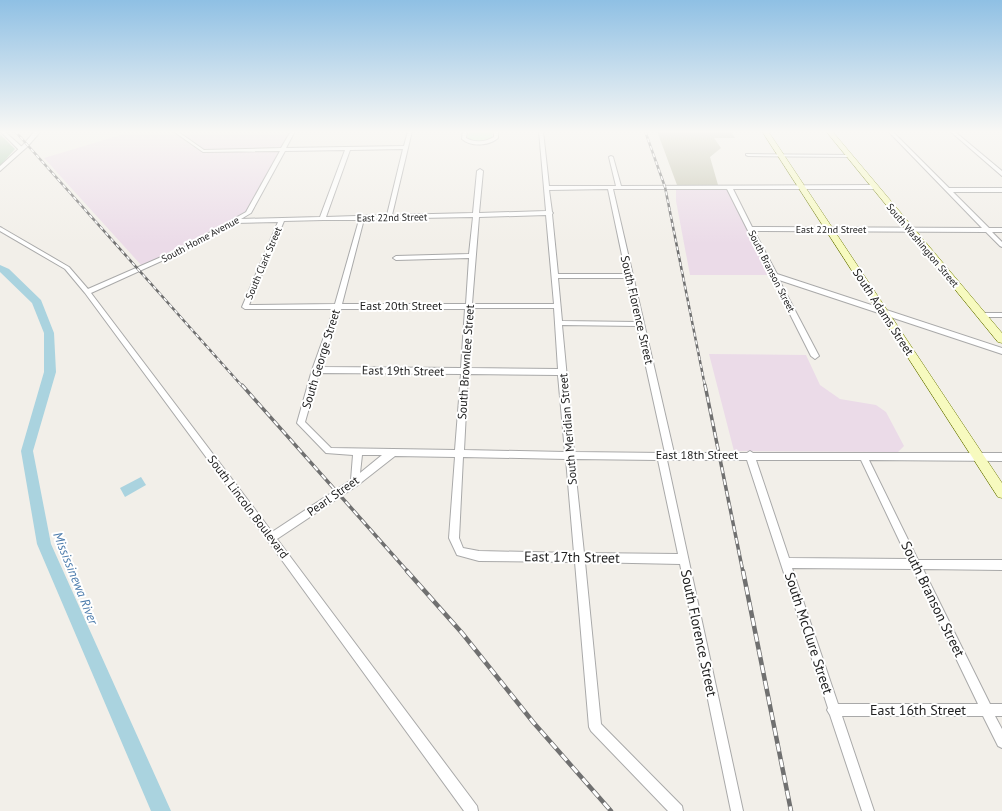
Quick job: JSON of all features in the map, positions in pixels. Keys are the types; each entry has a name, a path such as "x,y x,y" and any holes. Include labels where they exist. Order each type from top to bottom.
{"main road":[{"name":"South Adams Street","path":"789,169 1002,493"},
{"name":"South Washington Street","path":"860,169 1002,340"}],"street":[{"name":"South Home Avenue","path":"86,292 161,260 248,213 272,169"},
{"path":"322,219 340,169"},
{"path":"389,217 401,169"},
{"name":"South Meridian Street","path":"545,169 556,276 562,372 571,454 595,727 677,811"},
{"path":"614,169 618,188"},
{"path":"927,169 1002,245"},
{"name":"South Brownlee Street","path":"460,552 454,538 472,256 480,171"},
{"name":"South Branson Street","path":"729,187 752,229 815,356"},
{"path":"547,188 875,187"},
{"name":"South Florence Street","path":"610,188 628,276 641,324 684,559 737,811"},
{"path":"948,190 1002,190"},
{"name":"East 22nd Street","path":"234,221 550,213"},
{"name":"South George Street","path":"362,218 338,307 316,370 302,423 329,451 393,452"},
{"name":"South Clark Street","path":"245,307 282,220"},
{"name":"South Lincoln Boulevard","path":"0,229 67,268 272,538 472,811"},
{"name":"East 22nd Street","path":"752,229 1002,230"},
{"path":"396,258 472,256"},
{"path":"556,276 628,276"},
{"path":"775,276 1002,351"},
{"name":"East 20th Street","path":"245,307 557,306"},
{"path":"981,315 1002,315"},
{"path":"559,323 641,324"},
{"name":"East 19th Street","path":"316,370 562,372"},
{"path":"354,482 358,452"},
{"name":"Pearl Street","path":"272,538 354,482 393,452"},
{"name":"East 18th Street","path":"393,452 666,456 750,455 1002,457"},
{"name":"South McClure Street","path":"750,455 868,811"},
{"name":"South Branson Street","path":"863,456 1002,742"},
{"name":"East 17th Street","path":"460,552 479,556 684,559"},
{"path":"786,563 1002,566"},
{"name":"East 16th Street","path":"834,710 1002,710"}],"shaded area":[{"path":"54,169 270,169 245,213 142,266"},
{"path":"671,169 713,169 718,185 677,185"},
{"path":"676,190 728,190 769,275 690,275 676,201"},
{"path":"709,354 806,355 820,385 840,399 876,405 886,412 904,446 898,452 734,451"}],"water":[{"path":"141,477 146,485 125,497 120,488"}],"waterway":[{"name":"Mississinewa River","path":"0,268 6,271 37,302 49,333 50,372 27,451 44,544 161,811"}],"railway":[{"path":"49,169 242,386"},
{"path":"659,169 665,187 705,386"},
{"path":"242,385 408,572"},
{"path":"705,385 743,572"},
{"path":"407,571 462,633 533,722 611,811"},
{"path":"743,571 791,811"}]}
